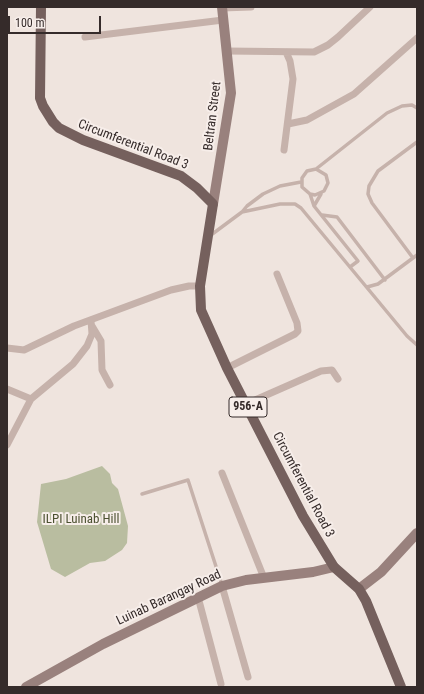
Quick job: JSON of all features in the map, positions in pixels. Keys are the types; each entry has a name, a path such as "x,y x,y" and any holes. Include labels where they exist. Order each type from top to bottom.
{"main road":[{"name":"Circumferential Road 3","path":"41,7 40,98 42,106 53,122 59,128 83,140 181,176 197,188 213,204 200,286 201,310 227,368 303,516 334,567 359,589 371,610 401,687"}],"street":[{"name":"Beltran Street","path":"213,204 231,93 228,51 222,7"},
{"path":"222,7 251,7"},
{"path":"228,51 314,52 338,37 370,7"},
{"path":"85,37 223,20"},
{"path":"288,124 307,120 354,94 417,38"},
{"path":"284,150 293,79 290,62 286,52"},
{"path":"227,368 295,334 298,331 297,323 277,274"},
{"path":"7,348 24,350 50,336 91,323 171,290 189,286 200,286"},
{"path":"91,323 101,342 102,370 110,385"},
{"path":"7,445 31,399 78,359 90,341 91,323"},
{"path":"246,404 321,371 332,370 338,379"},
{"path":"7,389 31,399"},
{"path":"222,473 264,578"},
{"path":"359,589 381,572 417,533"},
{"name":"Luinab Barangay Road","path":"26,687 103,644 222,586 246,580 334,567"},
{"path":"222,586 248,677"},
{"path":"198,597 221,684"}],"lane":[{"path":"358,261 314,206 310,194 302,187 301,182 304,174 316,169 387,113 402,106 412,105 417,108"},
{"path":"413,258 372,203 368,194 369,186 378,171 417,142"},
{"path":"314,206 321,194 327,188 328,179 324,172 316,169"},
{"path":"207,237 264,194 280,186 301,182"},
{"path":"310,194 321,194"},
{"path":"242,212 280,204 295,204 301,208 414,344 417,345"},
{"path":"322,215 337,217 385,280"},
{"path":"350,267 365,254"},
{"path":"367,287 385,280 417,255"},
{"path":"142,494 188,480 222,586"}],"green space":[{"name":"ILPI Luinab Hill","path":"102,466 110,474 112,483 118,489 128,526 127,543 122,550 105,561 90,563 65,577 51,569 37,522 41,484 66,479"}]}
